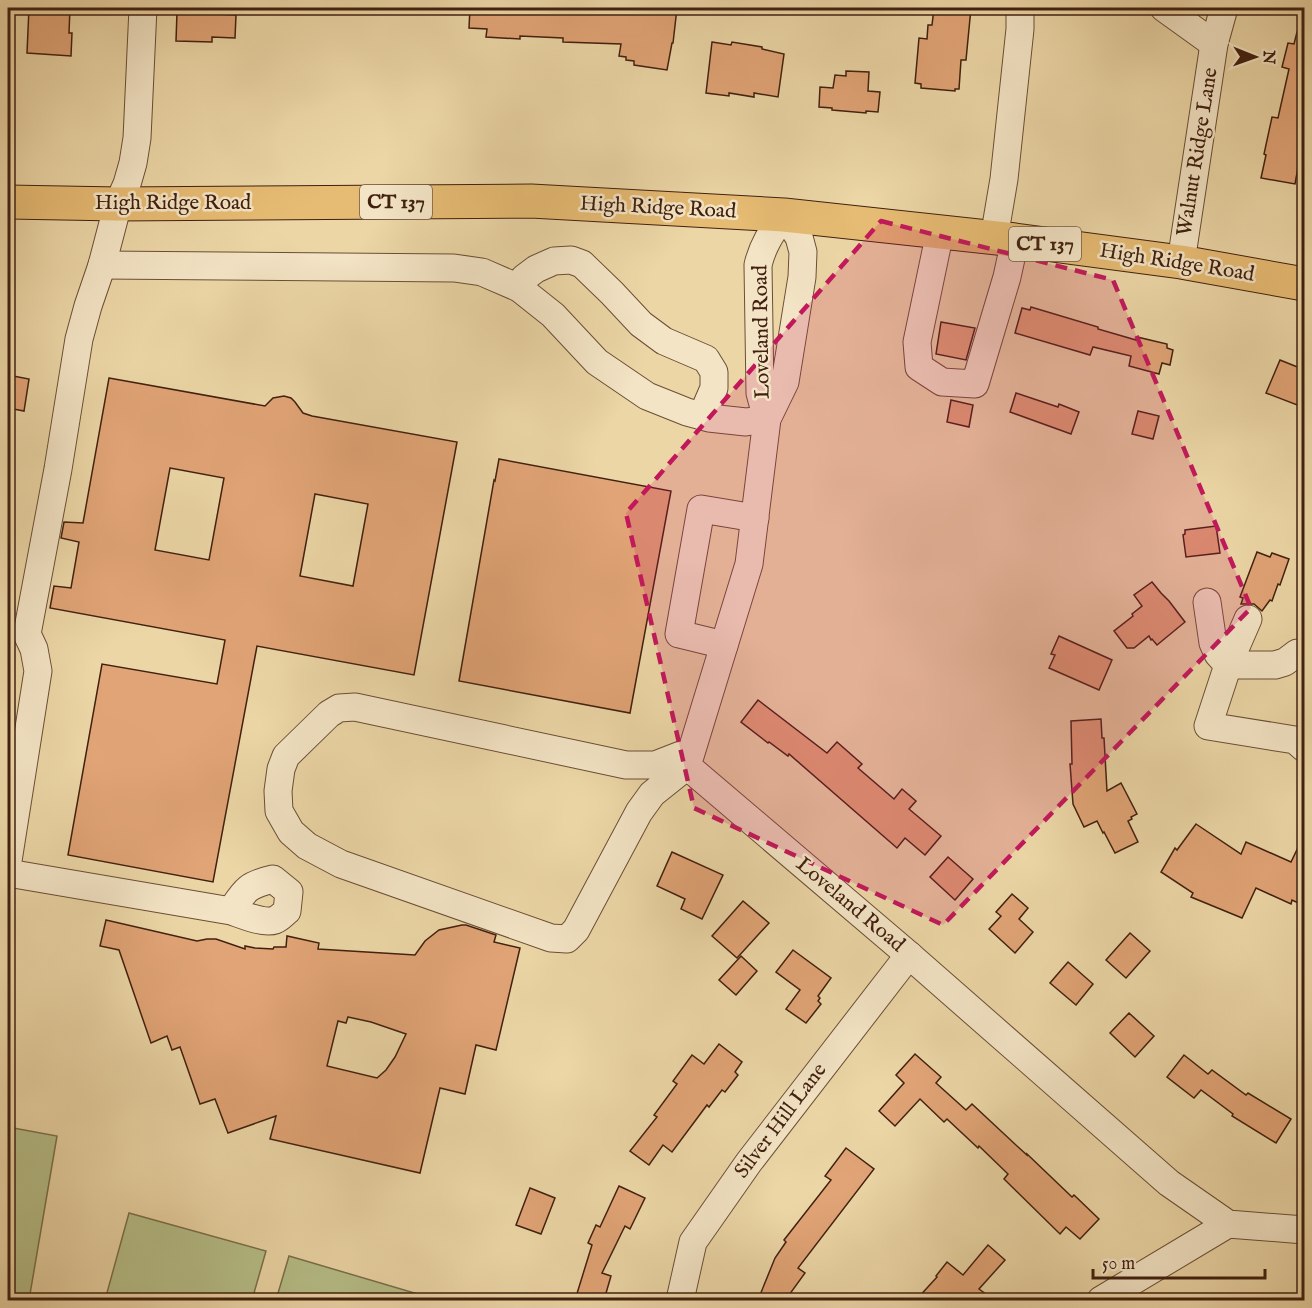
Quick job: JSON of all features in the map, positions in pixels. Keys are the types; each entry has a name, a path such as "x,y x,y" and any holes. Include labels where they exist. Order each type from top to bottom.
{"main road":[{"name":"High Ridge Road","path":"8,202 118,204 531,201 784,215 1004,239 1181,262 1305,284"}],"street":[{"path":"8,861 38,671 34,649 27,634 58,469 79,339 118,204 133,163 137,138 143,8"},
{"path":"940,232 917,342 919,367 942,382 975,384 1007,277 1004,239 1005,167 1020,29 1020,8"},
{"path":"1164,8 1214,44"},
{"name":"Walnut Ridge Lane","path":"1181,262 1214,44 1224,8"},
{"name":"Loveland Road","path":"767,419 760,393 758,265 768,237 784,215 799,237 803,252 803,270 785,382 767,419 749,564 689,759 1169,1183 1228,1224"},
{"path":"519,288 524,278 536,269 554,261 571,260 582,264 641,324 664,341 706,359 714,372 714,388 702,416"},
{"path":"102,265 454,268 482,272 519,288 553,315 597,362 647,396 702,416 746,422 767,419"},
{"path":"724,645 679,634 701,509 755,518"},
{"path":"1207,602 1213,643 1218,654 1228,665 1275,665 1285,662 1297,653"},
{"path":"1248,619 1228,665 1208,726 1295,740 1305,748"},
{"path":"355,707 626,765 655,765 689,759 652,794 639,812 576,930 567,939 551,938 341,864 307,846 291,832 279,811 278,790 281,769 286,756 329,714 339,708 355,707"},
{"path":"8,873 231,911"},
{"name":"Silver Hill Lane","path":"680,1300 693,1242 749,1162 909,955"},
{"path":"1101,1300 1228,1224 1305,1230"}],"highlighted area":[{"path":"881,221 1113,280 1251,608 943,925 694,808 626,513"}],"green space":[{"path":"8,1127 57,1136 29,1300 8,1300"},
{"path":"129,1213 266,1251 252,1300 105,1300"},
{"path":"289,1256 428,1297 427,1300 276,1300"}],"building":[{"path":"29,8 70,8 71,56 27,53"},
{"path":"470,8 557,8 557,10 625,14 626,8 677,8 667,70 634,65 634,61 619,56 621,44 563,42 563,38 486,37 487,29 469,28"},
{"path":"934,8 971,8 966,60 961,60 959,89 955,91 921,88 921,84 915,83 919,38 927,39 928,25 932,25"},
{"path":"177,12 236,15 235,38 212,37 212,42 176,41"},
{"path":"1297,32 1305,33 1305,163 1299,162 1295,184 1261,178 1272,117 1278,118 1289,69 1282,67 1288,43 1294,44"},
{"path":"712,42 731,45 732,42 762,47 762,49 784,54 778,97 754,93 754,97 729,93 729,96 706,93"},
{"path":"846,71 869,72 868,91 880,92 878,112 866,111 866,113 819,107 820,87 833,88 835,75 846,76"},
{"path":"1031,307 1136,340 1137,337 1167,344 1167,348 1173,350 1170,365 1162,363 1159,374 1129,366 1131,356 1093,347 1090,355 1015,333 1022,308 1030,310"},
{"path":"941,322 975,328 966,360 936,354"},
{"path":"1280,360 1305,370 1305,408 1266,393"},
{"path":"8,375 29,379 24,411 8,408"},
{"path":"109,378 265,406 273,398 284,396 291,398 303,413 312,416 457,442 414,675 257,646 213,882 68,855 102,664 217,684 225,640 50,608 54,586 71,588 79,542 61,538 64,522 83,523","holes":["170,468 224,478 209,560 155,550","315,494 368,504 353,586 300,576"]},
{"path":"1016,393 1058,407 1059,404 1079,412 1071,434 1010,412"},
{"path":"951,400 973,405 969,427 947,422"},
{"path":"1138,411 1159,416 1153,439 1132,434"},
{"path":"499,459 671,491 630,713 459,681"},
{"path":"1216,526 1220,553 1186,557 1183,535 1185,530"},
{"path":"1257,552 1270,557 1272,553 1289,559 1272,601 1270,600 1262,611 1254,604 1241,604 1243,598 1240,597"},
{"path":"1152,582 1185,622 1157,645 1149,636 1134,648 1127,648 1114,631 1142,606 1134,595"},
{"path":"1059,636 1112,660 1099,690 1049,668 1055,655 1051,654"},
{"path":"758,700 827,753 837,742 862,764 858,768 894,799 902,789 916,801 909,809 941,836 925,855 905,838 897,848 789,754 788,756 768,743 741,722"},
{"path":"1101,719 1107,791 1121,783 1137,814 1128,821 1138,842 1115,853 1097,821 1084,827 1073,804 1070,764 1072,764 1071,721"},
{"path":"1196,824 1241,854 1246,842 1291,862 1305,833 1305,906 1292,900 1291,904 1256,888 1242,918 1191,897 1193,893 1161,872 1175,848 1177,850"},
{"path":"672,852 723,875 702,919 681,909 685,899 657,886"},
{"path":"948,857 973,879 955,900 930,877"},
{"path":"1012,894 1028,908 1019,919 1033,932 1015,953 989,929 1001,916 996,912"},
{"path":"743,901 769,923 737,958 712,936"},
{"path":"106,920 197,941 216,939 245,949 245,946 273,949 274,947 286,947 287,936 319,943 318,949 415,955 425,941 439,930 462,925 496,935 494,942 520,948 496,1050 476,1045 465,1094 440,1088 420,1173 270,1139 276,1116 228,1133 215,1099 200,1104 180,1047 172,1050 167,1036 151,1043 119,950 100,946","holes":["348,1017 406,1034 386,1070 377,1078 327,1066 338,1021 346,1023"]},
{"path":"1130,933 1150,951 1126,978 1106,960"},
{"path":"793,950 831,978 818,996 821,1004 806,1023 786,1009 800,990 776,972"},
{"path":"741,956 757,971 736,995 719,980"},
{"path":"1068,962 1093,984 1076,1005 1050,983"},
{"path":"1129,1013 1154,1036 1135,1057 1110,1033"},
{"path":"719,1044 742,1062 735,1072 738,1075 725,1092 722,1090 709,1107 707,1105 672,1152 663,1145 649,1165 630,1151 657,1117 654,1115 677,1084 673,1081 692,1055 704,1064"},
{"path":"915,1054 941,1077 936,1083 966,1110 972,1104 1072,1197 1074,1195 1099,1219 1080,1239 1066,1227 1060,1234 1004,1179 1008,1174 979,1146 978,1148 947,1119 944,1122 920,1099 895,1126 879,1111 904,1083 896,1075"},
{"path":"1184,1055 1208,1074 1212,1070 1246,1095 1248,1093 1291,1119 1276,1143 1232,1116 1233,1114 1201,1090 1194,1098 1167,1077"},
{"path":"846,1148 874,1169 798,1268 805,1273 787,1300 758,1300 775,1258 786,1242 784,1240 831,1180 825,1176"},
{"path":"619,1186 645,1198 630,1229 625,1226 602,1273 611,1276 604,1300 575,1300 592,1245 588,1243 596,1225 600,1227"},
{"path":"530,1188 555,1198 541,1234 516,1225"},
{"path":"988,1245 1005,1260 979,1289 994,1300 916,1300 947,1262 963,1275"}]}
